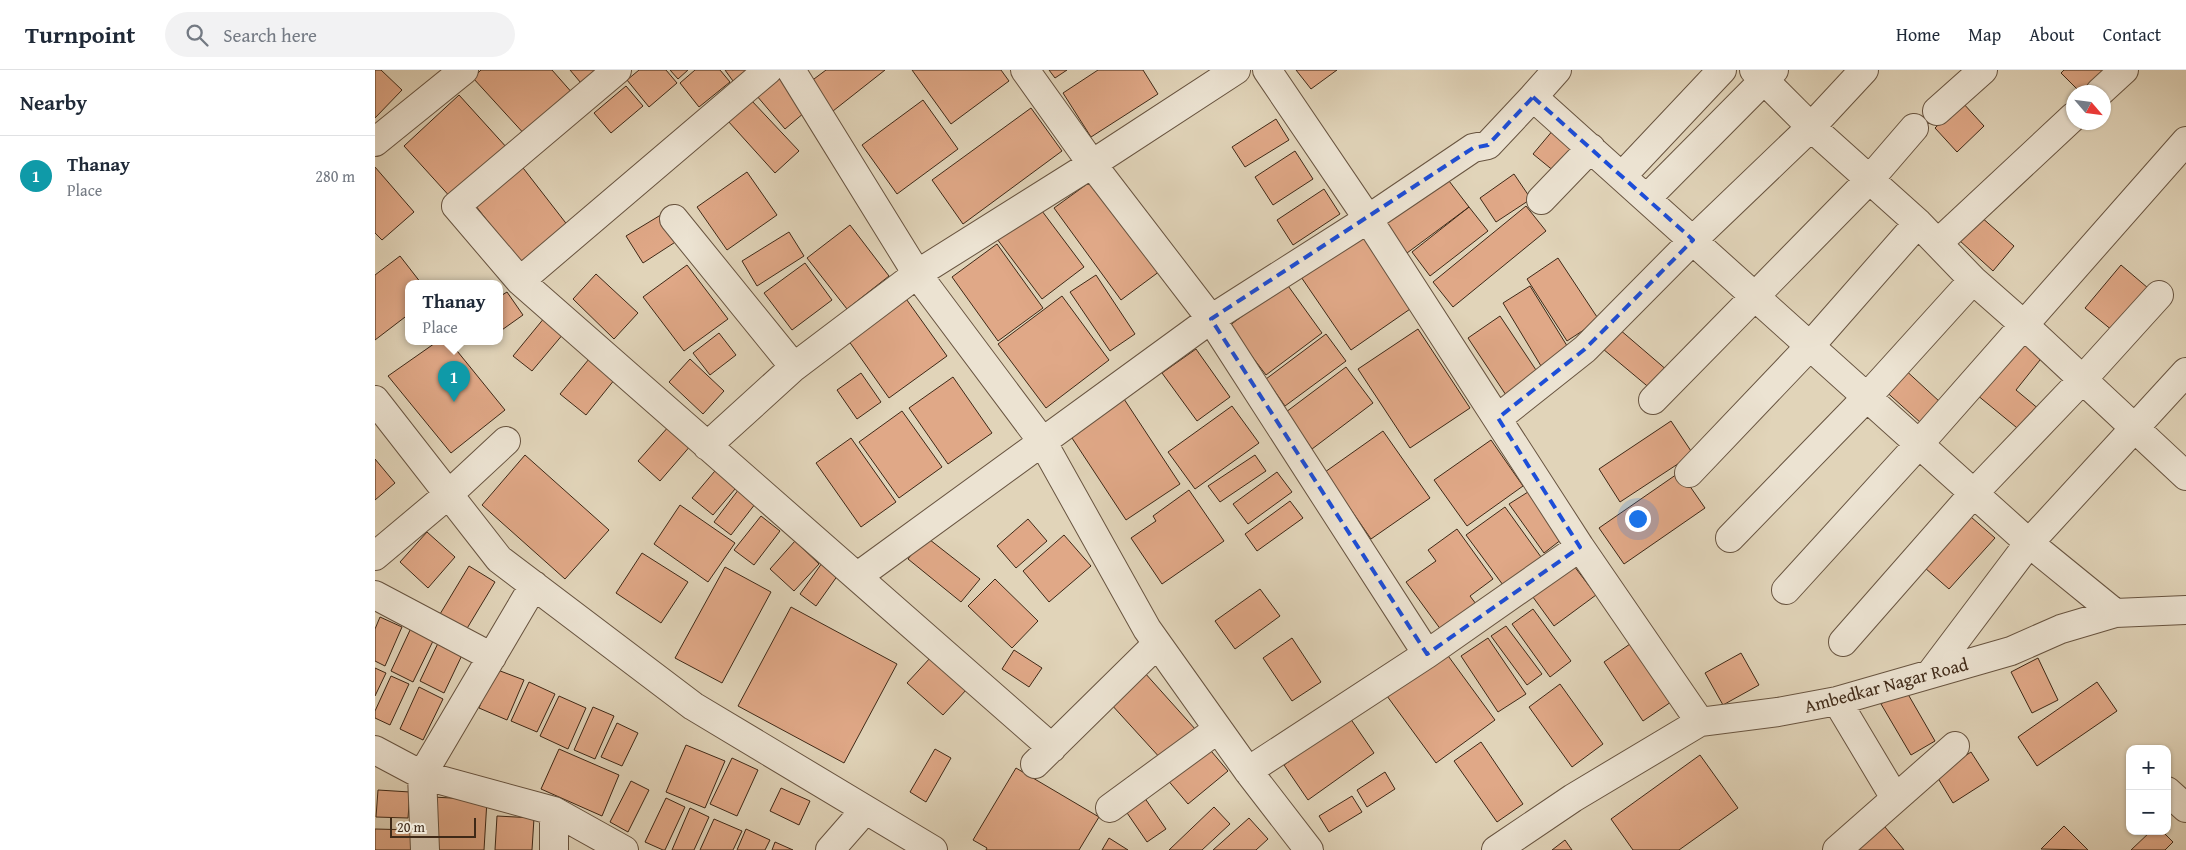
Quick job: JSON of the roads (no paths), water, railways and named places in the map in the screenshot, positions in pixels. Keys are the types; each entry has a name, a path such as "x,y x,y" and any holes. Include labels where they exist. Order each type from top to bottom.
{"street":[{"path":"375,142 464,70"},
{"path":"617,70 456,206 520,281 857,576 1043,756 1157,644"},
{"path":"520,281 768,70"},
{"path":"791,70 917,274 1042,441 1147,630 1248,771 1309,850"},
{"path":"1025,70 1092,164 1211,319 1427,654"},
{"path":"707,446 794,367 917,274 1092,164 1236,70"},
{"path":"1267,70 1368,219 1580,547 1700,722"},
{"path":"857,576 1211,319 1368,219 1473,148 1488,145 1557,70"},
{"path":"1621,176 1722,70"},
{"path":"1498,418 1585,349 1693,240 1811,127 1864,70"},
{"path":"1937,111 1983,70"},
{"path":"2108,85 2124,70"},
{"path":"1647,198 1765,73 1811,127 1918,223 1973,280 2186,476"},
{"path":"1533,97 1973,494 2029,543 2115,613"},
{"path":"1938,244 2066,124"},
{"path":"1653,400 1870,179 1914,128"},
{"path":"1786,590 1919,444 2186,141"},
{"path":"1541,200 1591,148"},
{"path":"674,219 794,367"},
{"path":"1689,473 1810,346 1918,223"},
{"path":"1730,538 1867,397 1973,280"},
{"path":"1843,642 1973,494 2083,380 2159,296"},
{"path":"1931,673 2029,543 2186,372"},
{"path":"375,400 499,559 693,706 933,850"},
{"path":"375,556 449,494 506,441"},
{"path":"1248,771 1427,654 1580,547"},
{"path":"425,850 422,775 534,585"},
{"path":"375,595 492,657"},
{"name":"Ambedkar Nagar Road","path":"1496,850 1573,798 1700,722 1778,712 1837,701 2011,651 2061,628 2115,613 2186,610"},
{"path":"1837,701 1895,798"},
{"path":"1110,808 1218,728"},
{"path":"1837,850 1955,746"},
{"path":"375,750 422,775 554,811 624,850"},
{"path":"2171,795 2186,808"},
{"path":"830,850 865,810"},
{"path":"554,811 554,850"}],"place":[{"name":"Thanay","path":"454,402"}]}
